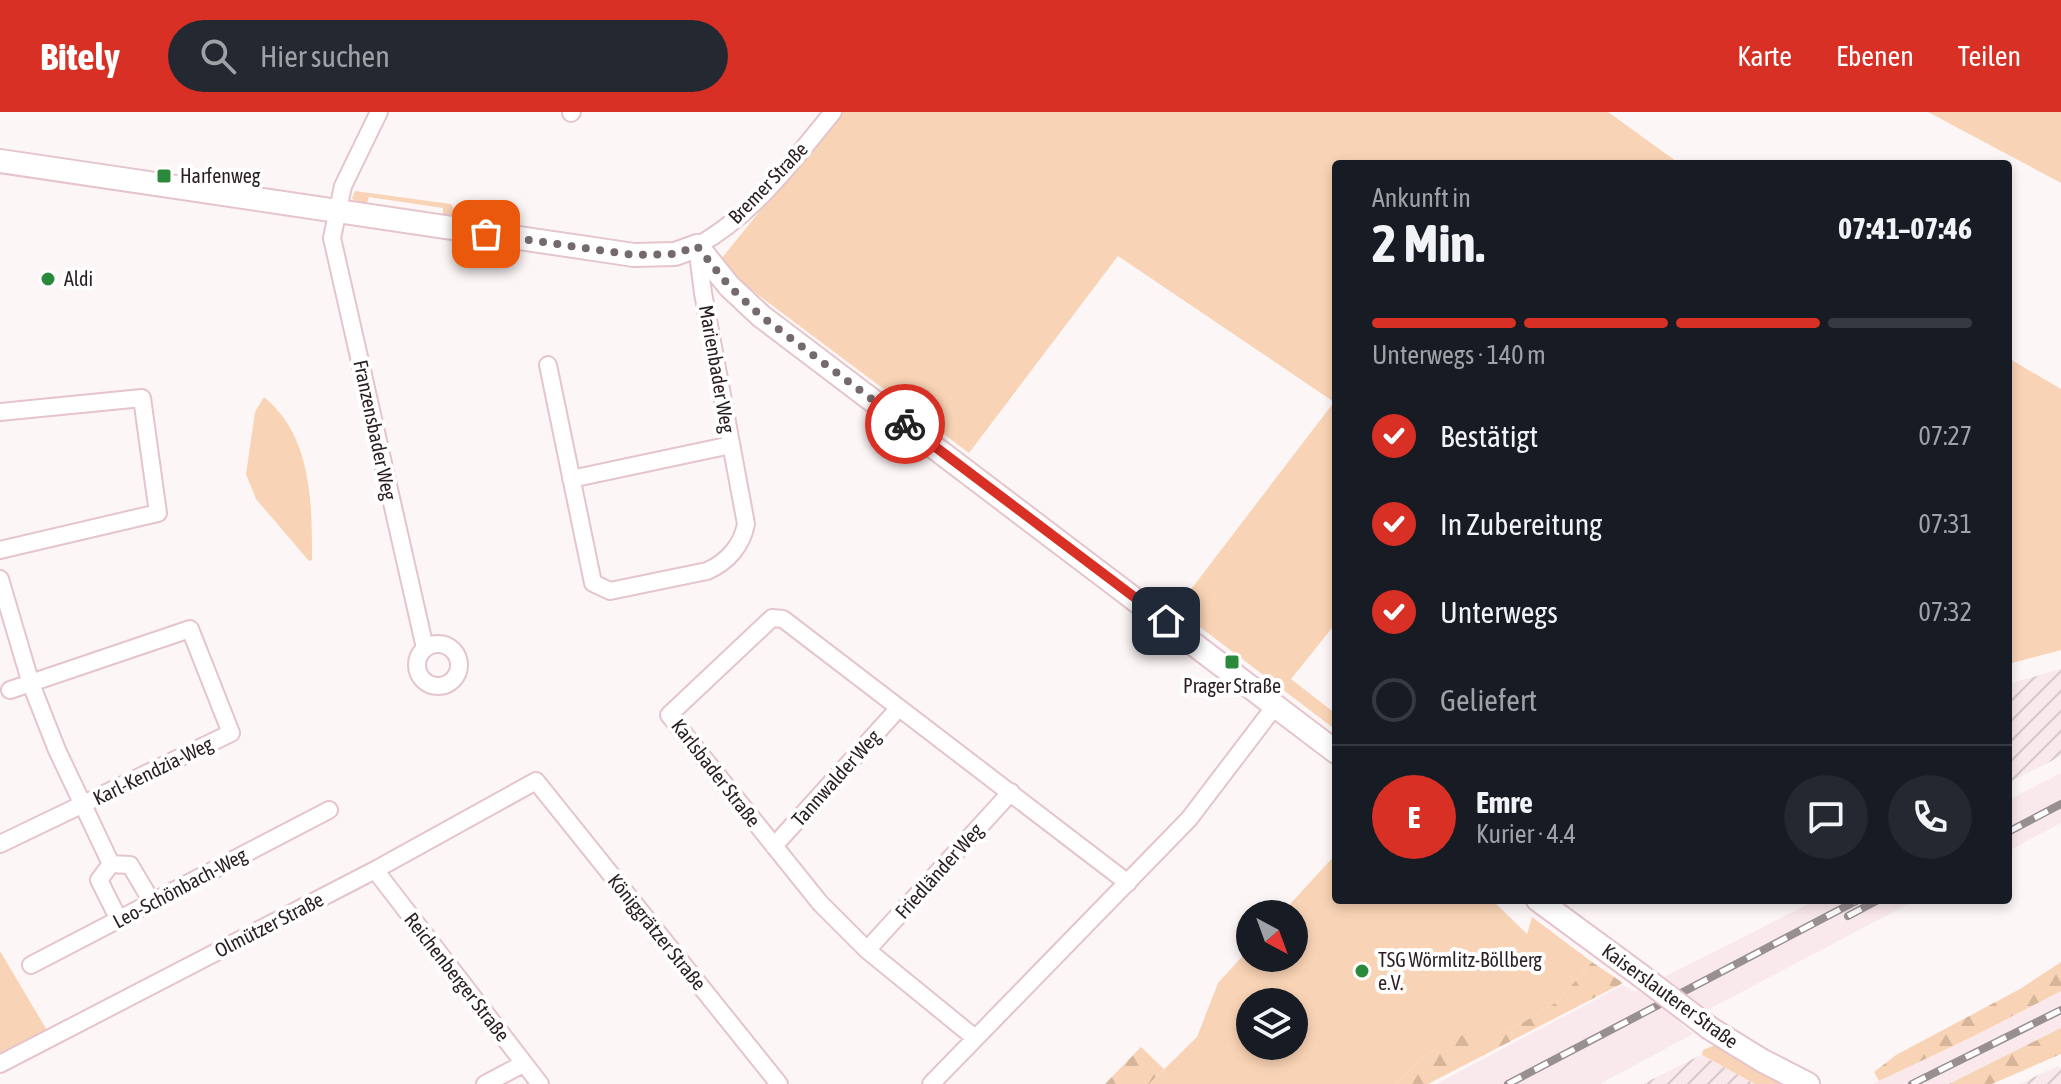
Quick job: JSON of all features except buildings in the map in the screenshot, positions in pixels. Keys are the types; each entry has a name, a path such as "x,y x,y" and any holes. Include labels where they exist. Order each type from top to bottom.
{"street":[{"name":"Franzensbader Weg","path":"379,112 343,186 332,238 425,648"},
{"name":"Bremer Straße","path":"697,246 716,236 744,212 795,158 830,113"},
{"path":"0,161 634,255 675,254 697,246 729,286 761,316 1332,749"},
{"name":"Marienbader Weg","path":"548,365 593,583 610,591 717,567 743,541 746,524 701,285 697,246"},
{"path":"0,412 142,398 158,513 0,550"},
{"name":"Marienbader Weg","path":"571,479 731,445"},
{"path":"0,579 31,684 57,750 111,864"},
{"name":"Karlsbader Straße","path":"975,1038 867,950 820,903 669,715 772,618 783,619 1128,883"},
{"name":"Karl-Kendzia-Weg","path":"31,684 190,629 231,733 83,805"},
{"path":"10,690 31,684"},
{"path":"931,1084 1189,819 1275,706"},
{"name":"Tannwalder Weg","path":"774,846 898,709"},
{"name":"Olmützer Straße","path":"0,1064 375,870 536,781"},
{"name":"Königgrätzer Straße","path":"536,781 779,1084"},
{"name":"Friedländer Weg","path":"867,950 1011,792"},
{"path":"0,844 83,805"},
{"name":"Leo-Schönbach-Weg","path":"31,965 329,810"},
{"path":"111,864 130,865 152,902"},
{"path":"111,864 99,880 119,920"},
{"name":"Reichenberger Straße","path":"375,870 540,1084"},
{"name":"Kaiserslauterer Straße","path":"1543,904 1711,1029 1808,1084"},
{"path":"485,1084 523,1064"}],"shaded area":[{"path":"2061,669 2061,756 2012,781 2012,683"},
{"path":"2061,773 2061,823 2012,849 2012,798"},
{"path":"1808,904 1908,904 1681,1024 1693,1034 1600,1084 1436,1084 1623,985 1635,992"},
{"path":"2061,991 2061,1028 2002,1059 1949,1084 1873,1084 1974,1036"},
{"path":"1701,1055 1755,1084 1643,1084"},
{"path":"2058,1066 2061,1068 2061,1084 2019,1084"}],"green space":[{"path":"840,112 1608,112 1674,160 1332,160 1332,401 1118,256 969,453 717,264"},
{"path":"1928,112 2061,112 2061,183"},
{"path":"355,191 451,204 459,218 443,215 443,208 369,197 367,203 355,201 352,198"},
{"path":"2012,360 2061,389 2061,650 2012,663"},
{"path":"264,397 292,431 306,471 311,516 312,560 309,561 256,499 246,474 255,412"},
{"path":"1332,405 1332,628 1291,679 1332,711 1332,727 1176,609"},
{"name":"TSG Wörmlitz-Böllberg e.V.","path":"1332,858 1332,904 1496,904 1527,934 1532,917 1592,962 1557,1002 1515,1027 1452,1038 1430,1052 1395,1084 1149,1084 1197,1037 1218,983 1236,963 1236,972 1308,972 1308,900 1294,900"},
{"path":"0,951 51,1037 0,1063"},
{"path":"1592,962 1623,983 1428,1084 1395,1084 1430,1052 1452,1037 1515,1027 1557,1002"},
{"path":"2061,962 2061,991 1879,1081 1874,1072 1896,1055 2020,989"},
{"path":"2061,1028 2061,1054 1992,1084 1949,1084"},
{"path":"1715,1045 1781,1084 1755,1084 1702,1055 1703,1050"},
{"path":"1141,1047 1164,1069 1149,1084 1105,1084"}],"railway":[{"path":"2012,830 2061,804"},
{"path":"1508,1084 1850,904"},
{"path":"1848,916 1870,904"},
{"path":"1912,1084 2061,1010"}],"way so far":[{"path":"486,234 634,255 675,254 697,246 729,286 761,316 905,424"}],"place":[{"name":"Harfenweg","path":"164,176"},
{"name":"Aldi","path":"48,279"},
{"name":"Prager Straße","path":"1232,662"},
{"name":"TSG Wörmlitz-Böllberg e.V.","path":"1362,971"}],"route":[{"path":"905,424 1166,621"}]}
